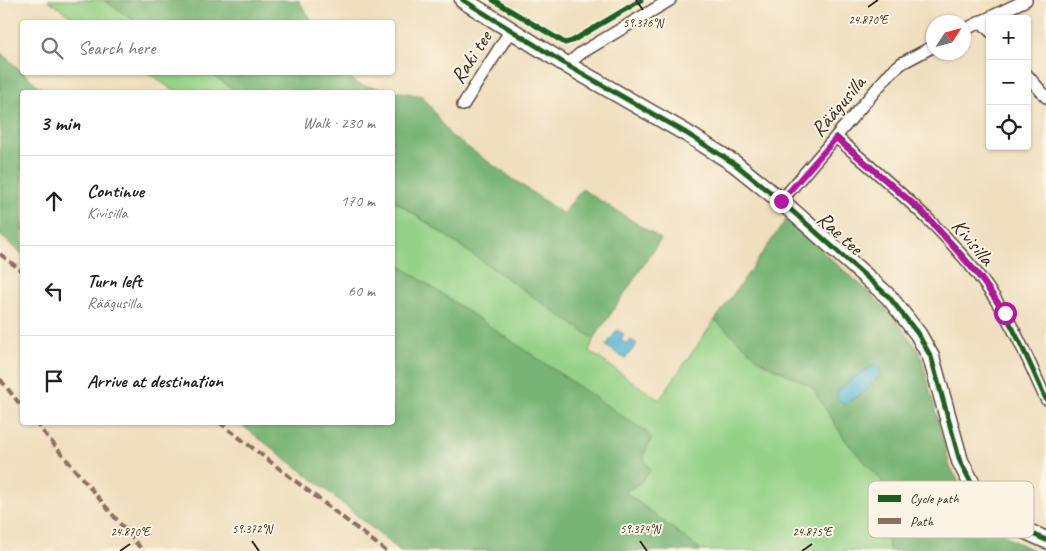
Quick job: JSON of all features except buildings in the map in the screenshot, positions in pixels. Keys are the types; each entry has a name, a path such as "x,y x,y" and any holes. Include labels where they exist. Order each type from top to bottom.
{"street":[{"name":"Rae tee","path":"463,0 567,65 686,133 735,164 781,201 889,298 909,322 931,357 960,461 970,481"},
{"path":"567,65 581,53 670,0"},
{"path":"971,26 1026,0"},
{"path":"981,21 986,27"},
{"name":"Raki tee","path":"464,104 511,30"},
{"name":"Räägusilla","path":"781,201 891,72 902,63 926,50"},
{"path":"1031,80 1046,97"},
{"name":"Kivisilla","path":"836,138 922,211 980,277 1005,313 1046,399"},
{"name":"Rae tee","path":"1034,535 1046,540"}],"green space":[{"path":"48,0 104,0 133,20 76,20"},
{"path":"104,0 298,0 312,20 133,20"},
{"path":"0,52 20,70 20,75 26,75 43,90 20,90 20,252 0,235"},
{"path":"151,75 212,75 235,90 173,90"},
{"path":"212,75 349,75 356,84 390,90 235,90"},
{"path":"395,91 423,96 450,135 563,214 582,189 661,239 594,339 395,200"},
{"path":"395,201 594,338 589,351 659,400 715,320 762,362 811,386 846,441 882,481 868,481 868,538 887,538 890,551 702,551 625,492 641,482 646,432 395,262"},
{"path":"786,220 870,293 893,316 920,352 950,467 958,481 882,481 846,441 811,386 762,362 715,320"},
{"path":"395,262 646,432 652,438 643,456 650,470 641,482 625,492 702,551 400,551 319,484 242,425 395,425"},
{"path":"887,538 1009,538 1034,551 890,551"}],"water":[{"path":"617,330 624,334 621,339 626,344 631,340 637,344 625,359 606,346"},
{"path":"872,366 879,367 881,375 864,392 843,405 837,398 837,392"}],"marked path":[{"path":"0,254 20,269"},
{"path":"0,379 20,404"},
{"path":"38,425 143,551"},
{"path":"223,425 386,551"}],"cycle path":[{"path":"463,0 567,65 686,133 735,164 781,201 889,297 918,334 931,357 960,461 970,481"},
{"path":"493,0 565,43 572,41 641,0"},
{"path":"836,137 905,197 969,263 1010,323 1046,399"},
{"path":"1034,535 1046,540"}],"route":[{"path":"781,201 836,138 922,211 980,277 1005,313"}]}
